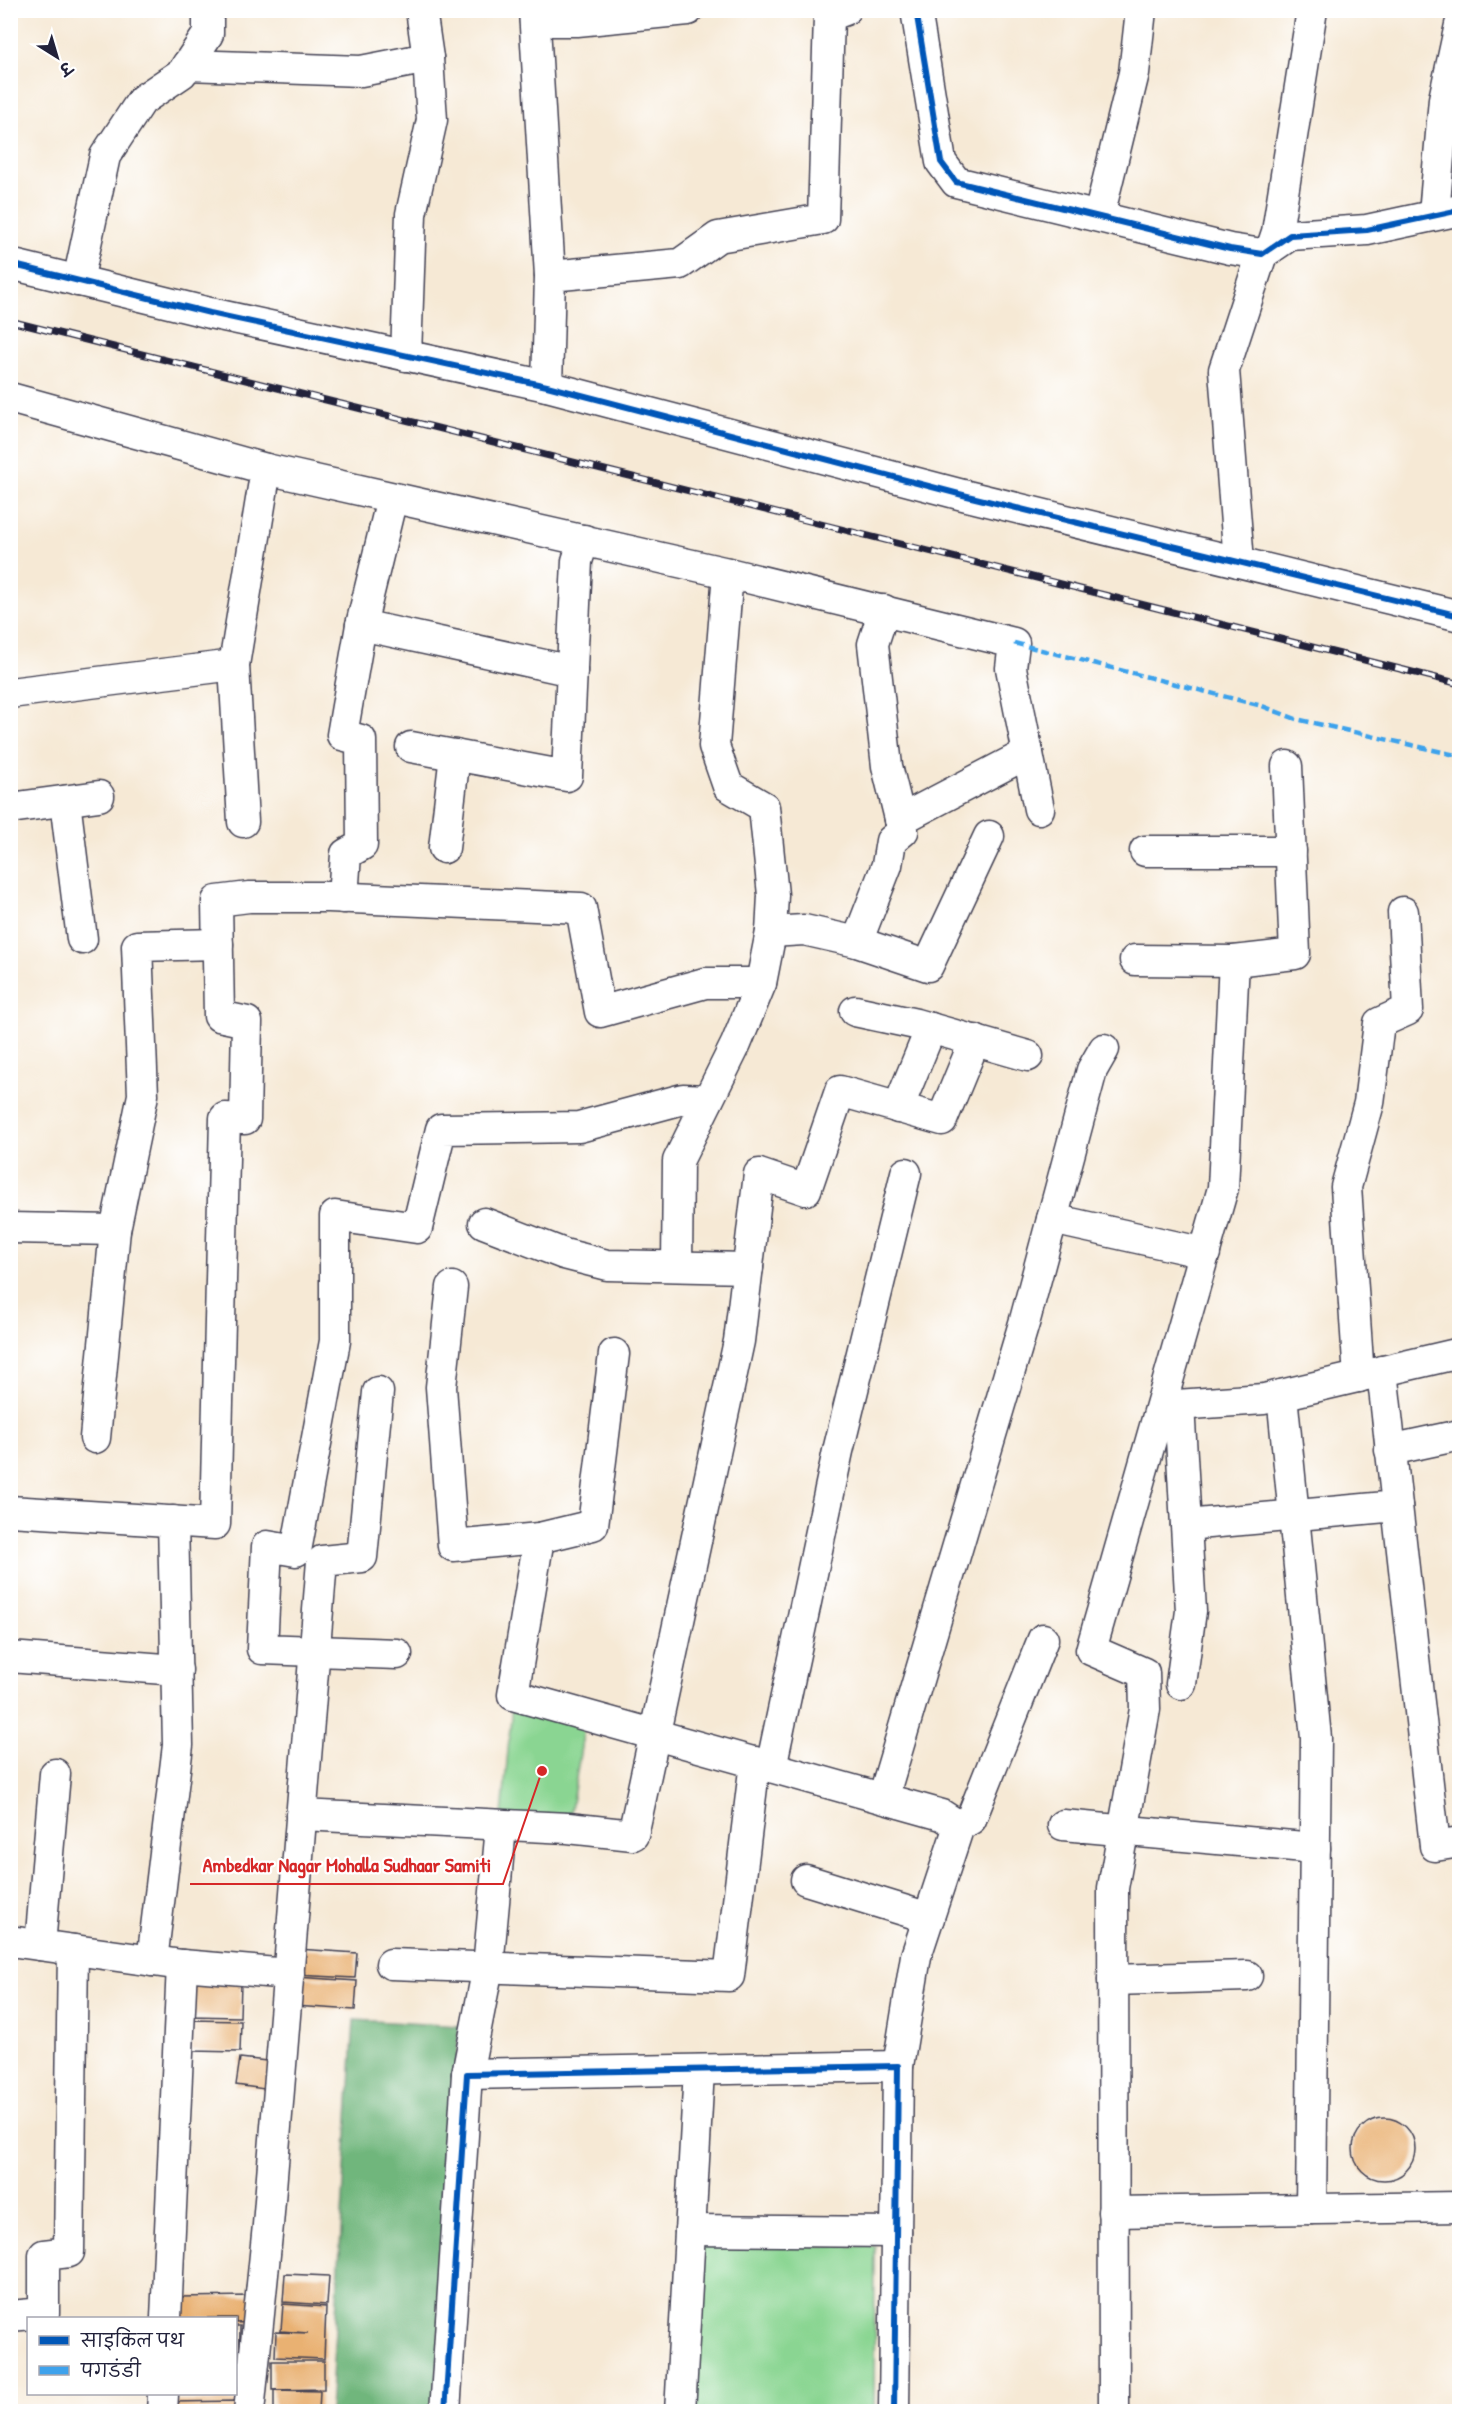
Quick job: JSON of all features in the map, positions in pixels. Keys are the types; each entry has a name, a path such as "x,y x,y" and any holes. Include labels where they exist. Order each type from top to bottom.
{"street":[{"path":"78,281 105,156 142,100 182,73 208,34 208,10"},
{"path":"405,356 411,214 432,120 428,58 421,10"},
{"path":"547,386 550,276 534,16 688,10"},
{"path":"550,276 680,264 718,237 822,219 829,16 845,10"},
{"path":"916,10 941,162 956,182 1230,249 1267,250 1290,235 1367,230 1447,212 1444,99 1460,25"},
{"path":"1099,216 1134,73 1141,10"},
{"path":"1239,562 1224,370 1267,250 1277,232 1312,10"},
{"path":"187,65 361,71 428,58"},
{"path":"10,264 405,356 547,386 959,494 1460,616"},
{"path":"10,398 266,469 728,573 1014,643 1011,668 1040,809"},
{"path":"243,822 234,665 266,469"},
{"path":"343,897 346,854 362,845 361,740 342,735 361,625 392,498"},
{"path":"411,747 567,776 577,561 584,540"},
{"path":"677,1265 678,1161 736,1044 761,983 771,932 773,895 764,807 728,786 714,746 728,573"},
{"path":"857,942 887,865 891,842 903,831 887,766 873,644 884,610"},
{"path":"361,625 572,671"},
{"path":"10,693 234,665"},
{"path":"900,820 1028,753"},
{"path":"444,848 455,755"},
{"path":"1135,960 1234,961 1295,954 1287,766"},
{"path":"10,808 99,796"},
{"path":"65,801 82,939"},
{"path":"771,932 804,930 857,942 928,966 989,836"},
{"path":"1145,851 1291,851"},
{"path":"10,1511 215,1524 225,1118 245,1119 247,1022 219,1016 217,901 249,897 343,897 581,908 600,1012 705,983 761,983"},
{"path":"1402,912 1408,1010 1379,1023 1369,1103 1346,1187 1371,1374 1390,1450 1435,1846 1460,1842"},
{"path":"95,1438 115,1230 143,1095 137,946 218,944"},
{"path":"1114,2412 1113,1888 1145,1709 1144,1673 1091,1650 1170,1406 1205,1253 1223,1188 1234,961"},
{"path":"855,1011 931,1028 1028,1056"},
{"path":"898,1108 931,1028"},
{"path":"301,1815 501,1827 568,1828 633,1835 739,1341 759,1174 806,1190 840,1091 942,1120 975,1040"},
{"path":"883,1798 1052,1219 1092,1070 1104,1049"},
{"path":"397,1654 262,1649 267,1546 296,1551 335,1341 335,1216 417,1228 441,1129 579,1127 683,1099 708,1100"},
{"path":"391,1964 729,1976 763,1765 906,1173"},
{"path":"1052,1219 1205,1253"},
{"path":"484,1223 564,1254 607,1265 748,1268"},
{"path":"10,1228 115,1230"},
{"path":"452,1287 441,1388 453,1546 539,1538 592,1526 614,1354"},
{"path":"1170,1406 1264,1399 1460,1353"},
{"path":"244,2400 268,2225 322,1561 362,1557 378,1392"},
{"path":"1281,1395 1316,1738 1311,2209"},
{"path":"1170,1406 1186,1525 1191,1611 1181,1684"},
{"path":"1390,1450 1460,1435"},
{"path":"1186,1525 1397,1506"},
{"path":"152,1961 178,1745 173,1521"},
{"path":"539,1538 513,1695 942,1815 959,1826"},
{"path":"894,2412 898,2066 916,1956 959,1826 972,1819 1043,1639"},
{"path":"10,1657 177,1670"},
{"path":"40,1945 56,1774"},
{"path":"1063,1825 1315,1848"},
{"path":"445,2412 466,2074 488,1967 501,1827"},
{"path":"806,1880 928,1918"},
{"path":"10,1941 182,1965 289,1974"},
{"path":"10,2316 44,2313 44,2255 69,2252 73,1950"},
{"path":"166,2317 182,1965"},
{"path":"1113,1980 1247,1976"},
{"path":"466,2074 898,2066"},
{"path":"680,2412 699,2070"},
{"path":"1113,2212 1460,2207"},
{"path":"690,2230 896,2232"},
{"path":"162,2412 163,2395"}],"green space":[{"path":"513,1695 586,1716 568,1828 501,1827"},
{"path":"354,2020 459,2026 435,2411 330,2412"},
{"path":"697,2245 875,2246 874,2411 695,2412"}],"building":[{"path":"298,1949 357,1953 355,1978 296,1975"},
{"path":"296,1977 357,1981 355,2010 294,2006"},
{"path":"188,1981 241,1983 240,2017 187,2016"},
{"path":"192,2020 241,2021 240,2052 191,2051"},
{"path":"240,2058 275,2062 271,2090 236,2085"},
{"path":"1378,2118 1390,2118 1406,2127 1413,2137 1415,2149 1413,2161 1406,2171 1390,2180 1378,2180 1367,2175 1358,2166 1353,2155 1353,2143 1358,2132 1367,2123"},
{"path":"285,2274 329,2276 327,2305 283,2302"},
{"path":"252,2296 252,2322 237,2323 237,2317 177,2317 177,2297"},
{"path":"283,2304 326,2307 324,2359 275,2357 276,2332 308,2333 281,2331"},
{"path":"237,2326 240,2326 239,2386 237,2386"},
{"path":"272,2361 324,2361 324,2389 272,2390"},
{"path":"274,2390 320,2391 319,2412 274,2412"},
{"path":"237,2401 238,2412 171,2412 171,2402"}],"railway":[{"path":"10,321 1460,684"}],"marked path":[{"path":"1014,643 1262,706 1296,719 1460,756"}],"cycle path":[{"path":"916,10 941,162 956,182 1230,249 1262,254 1290,235 1367,230 1460,210"},
{"path":"10,264 210,313 547,386 959,494 1460,616"},
{"path":"445,2412 467,2074 898,2066 894,2412"}],"place":[{"name":"Ambedkar Nagar Mohalla Sudhaar Samiti","path":"542,1771"}]}
